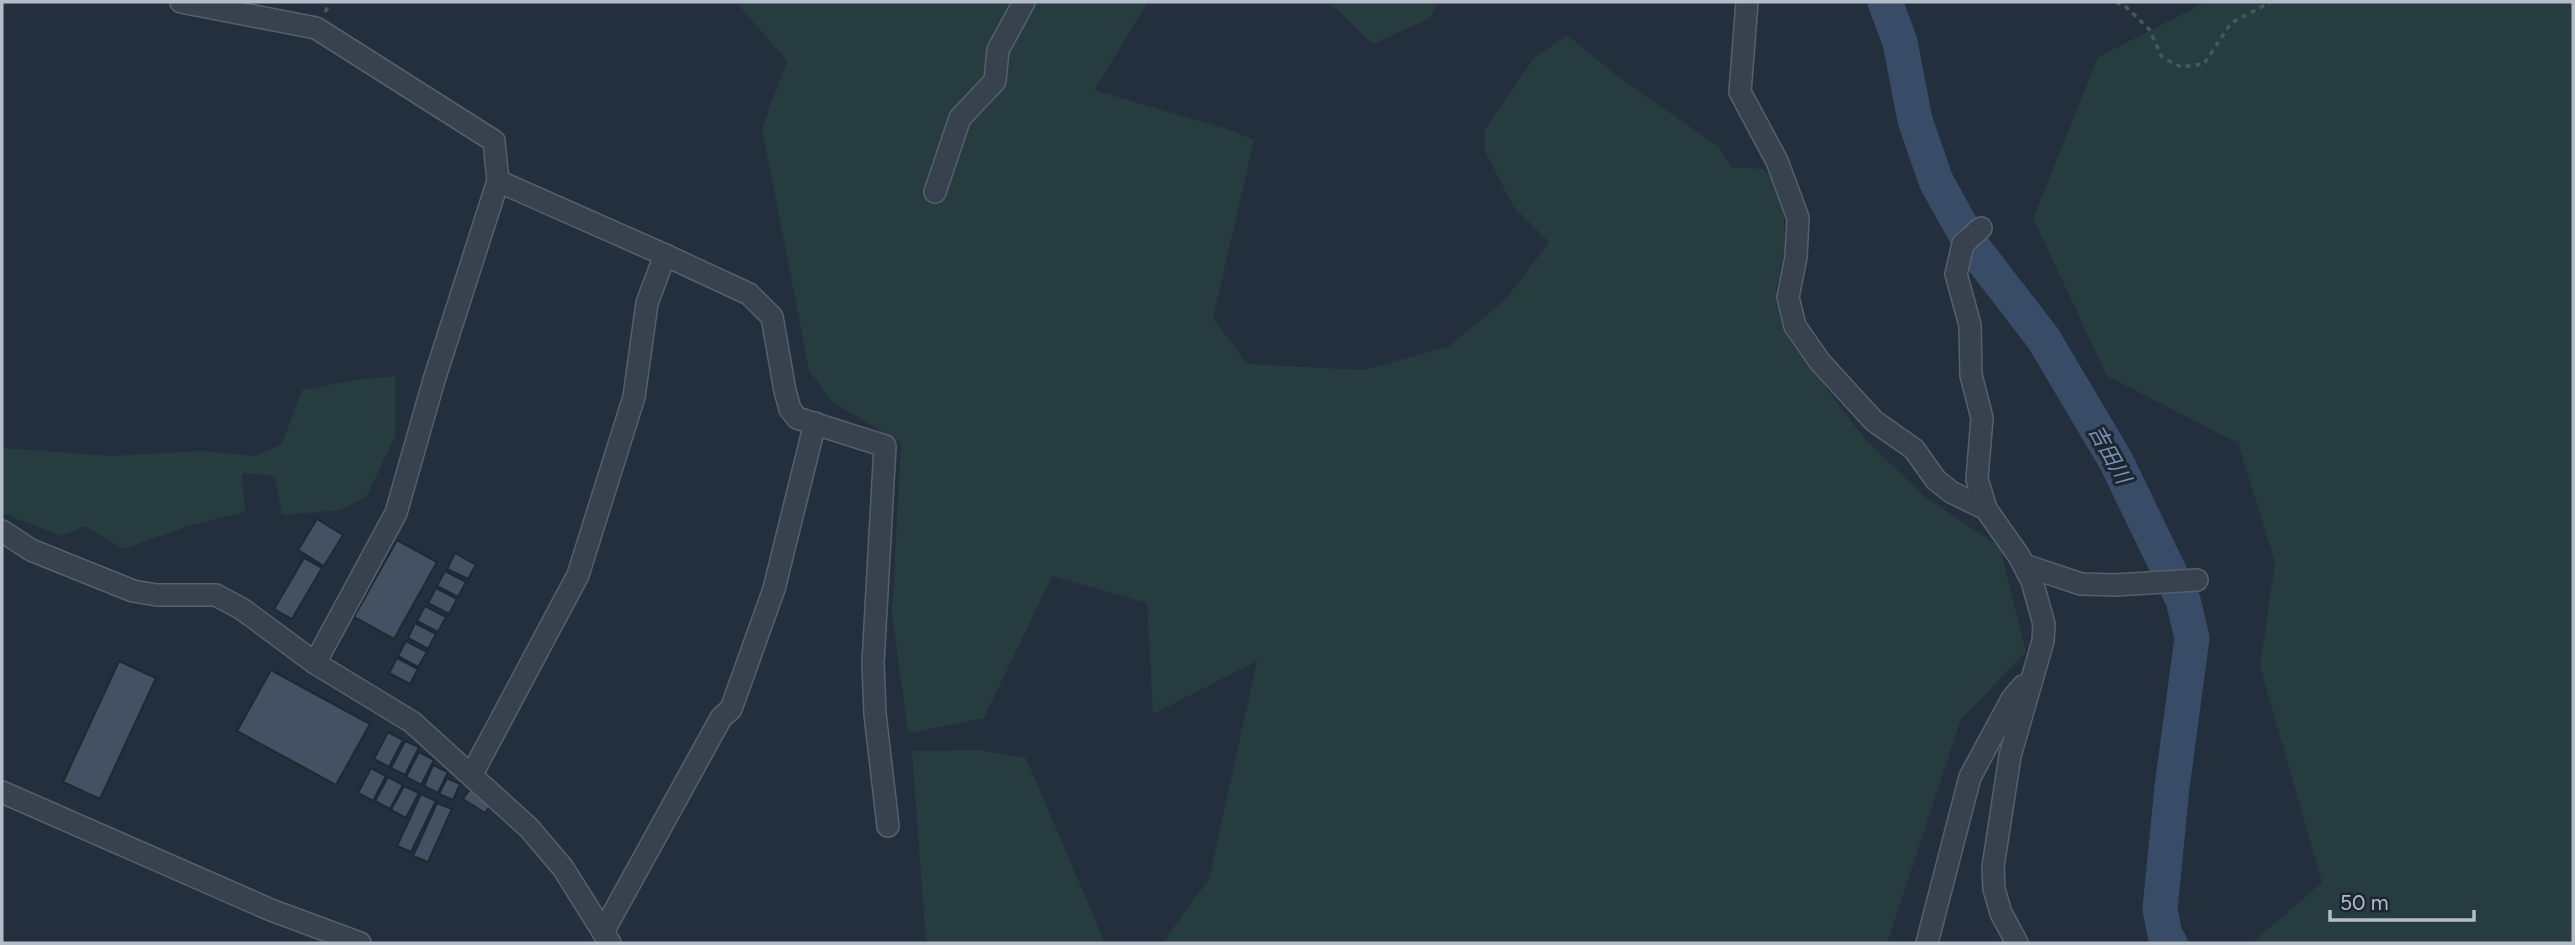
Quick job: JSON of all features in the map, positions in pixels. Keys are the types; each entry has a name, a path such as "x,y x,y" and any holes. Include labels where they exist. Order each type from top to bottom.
{"street":[{"path":"181,2 316,28 494,141 498,181 434,380 396,513 315,663"},
{"path":"935,192 960,118 995,81 998,50 1024,2"},
{"path":"1748,2 1740,92 1777,161 1798,218 1796,257 1788,297 1795,326 1820,362 1874,421 1914,449 1936,480 1951,492 1986,509"},
{"path":"498,181 749,294 772,317 790,410 797,418 884,446 873,663 875,713 888,826"},
{"path":"1981,228 1963,244 1956,274 1970,326 1971,375 1982,418 1977,479 1986,509 2024,565 2044,624 2043,641 2010,756 1993,867 1994,889 2001,913 2017,943"},
{"path":"472,774 578,575 634,397 647,303 665,255"},
{"path":"606,938 721,718 731,709 774,589 815,424"},
{"path":"2,531 31,550 133,591 157,595 216,595 242,609 315,663 412,722 529,828 563,868 606,938"},
{"path":"2024,565 2081,584 2115,585 2197,580"},
{"path":"1927,943 1970,777 2012,699 2032,676"},
{"path":"2,792 271,911 360,943"}],"path":[{"path":"2116,2 2126,7 2149,29 2162,57 2182,67 2204,64 2231,23 2271,2"}],"green space":[{"path":"736,2 1148,2 1094,90 1227,129 1254,140 1213,318 1247,364 1363,370 1448,347 1506,299 1549,242 1513,206 1485,151 1485,129 1534,58 1567,35 1617,76 1719,147 1732,167 1763,169 1783,192 1785,248 1776,289 1789,339 1865,439 1924,496 2000,547 2026,652 1961,719 1887,943 1162,943 1209,879 1257,661 1153,714 1147,603 1052,576 984,718 908,733 892,614 901,443 832,402 809,370 762,128 787,61"},
{"path":"1329,2 1438,2 1430,18 1373,44"},
{"path":"2206,2 2573,2 2573,943 2252,943 2322,882 2260,667 2275,562 2238,443 2107,376 2033,218 2098,57"},
{"path":"395,376 395,436 367,496 340,510 282,515 275,476 242,473 245,512 188,526 124,549 85,526 61,536 2,513 2,448 111,456 201,451 256,456 282,444 302,390"},
{"path":"978,750 1026,758 1105,943 926,943 912,751"}],"building":[{"path":"317,519 343,535 324,566 298,550"},
{"path":"397,540 437,562 394,639 354,617"},
{"path":"455,553 476,565 468,579 447,569"},
{"path":"304,558 322,568 292,619 274,609"},
{"path":"445,571 466,582 458,597 437,586"},
{"path":"436,588 457,599 449,614 428,603"},
{"path":"425,606 446,617 438,632 417,621"},
{"path":"415,623 436,634 428,649 408,638"},
{"path":"406,641 427,652 418,667 398,656"},
{"path":"397,658 418,669 410,684 389,673"},
{"path":"119,661 156,678 100,799 63,782"},
{"path":"271,670 370,724 336,785 237,731"},
{"path":"388,732 403,740 389,767 374,759"},
{"path":"405,741 419,747 405,775 391,768"},
{"path":"419,752 434,760 421,785 406,777"},
{"path":"433,765 448,772 438,793 424,786"},
{"path":"371,768 386,776 373,801 358,793"},
{"path":"388,777 403,785 390,809 375,801"},
{"path":"447,778 460,784 453,800 439,794"},
{"path":"404,786 419,793 406,818 391,810"},
{"path":"470,789 492,803 485,813 463,799"},
{"path":"421,794 436,801 411,852 397,846"},
{"path":"437,803 452,809 428,862 413,856"}],"waterway":[{"name":"吉田川","path":"1885,2 1900,42 1915,120 1936,181 1972,246 2043,338 2116,461 2183,600 2192,638 2172,787 2160,909 2165,935 2170,943"}]}
